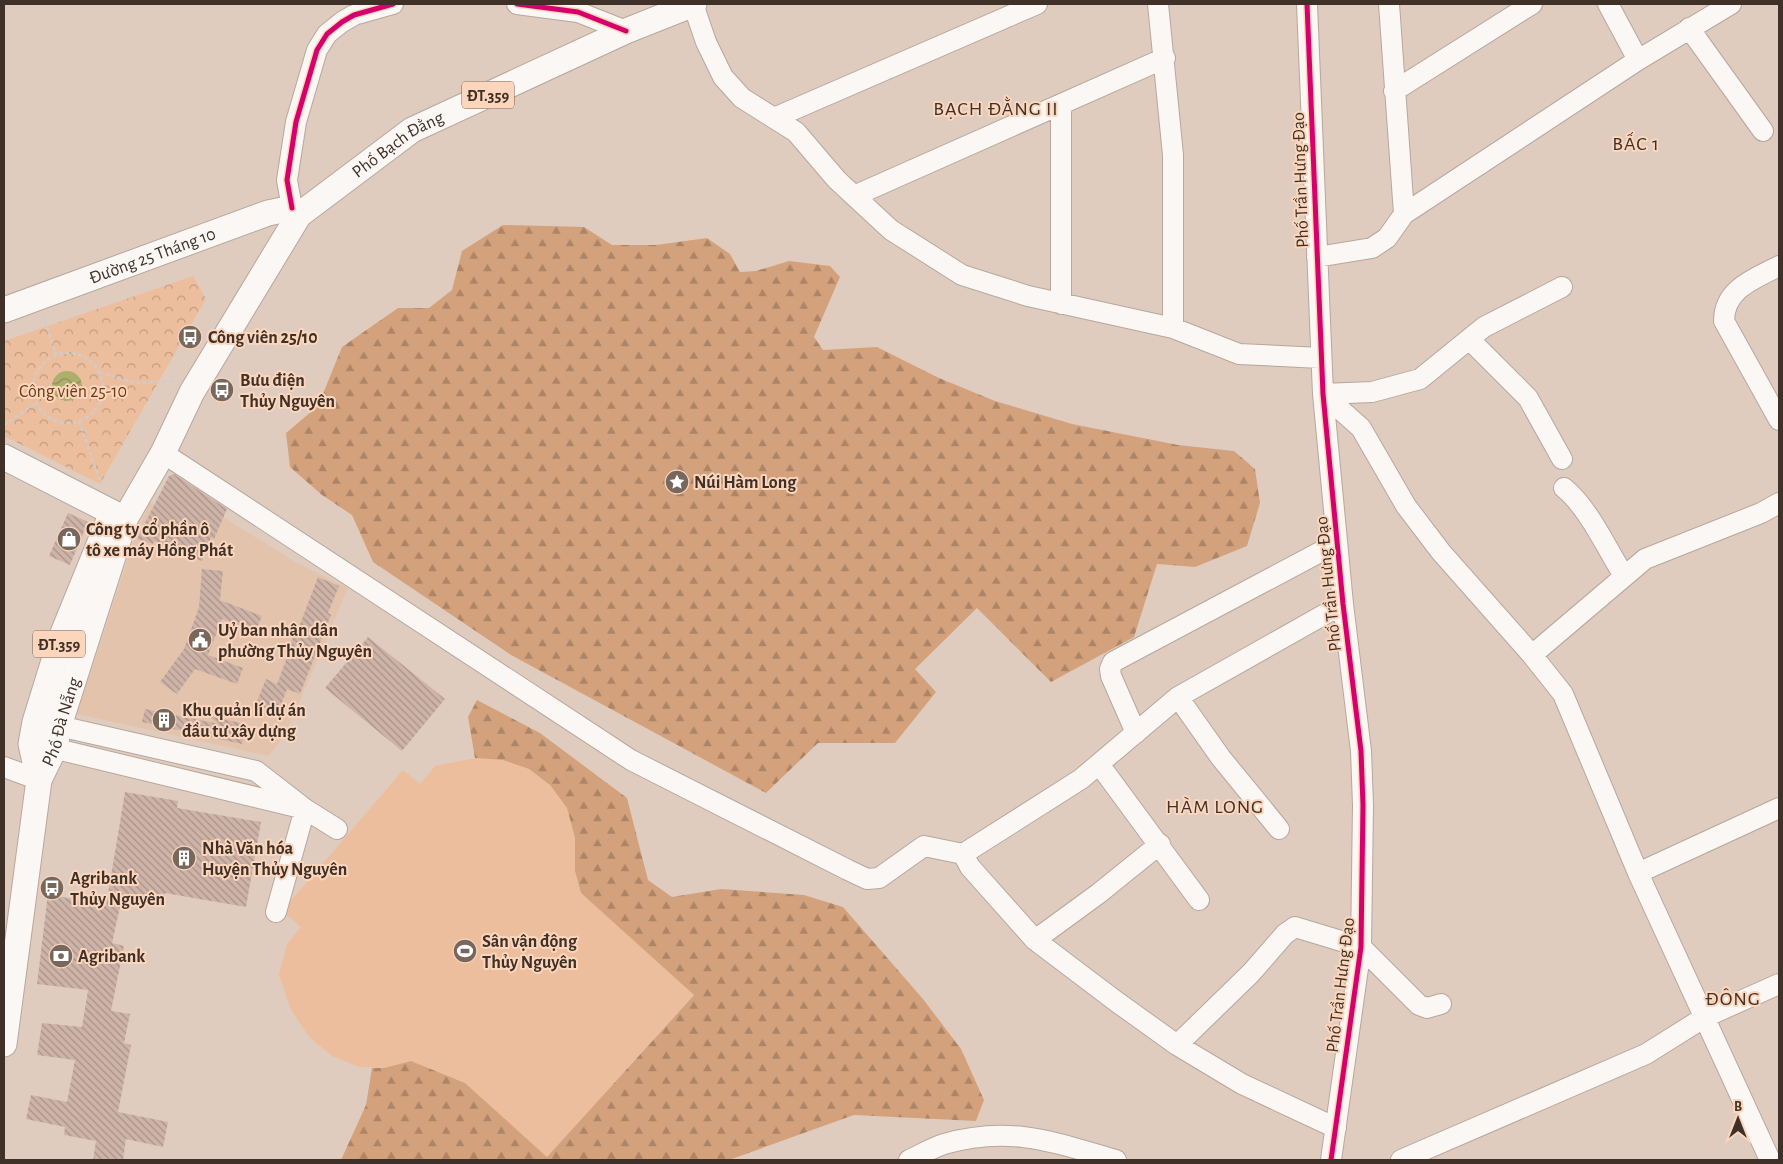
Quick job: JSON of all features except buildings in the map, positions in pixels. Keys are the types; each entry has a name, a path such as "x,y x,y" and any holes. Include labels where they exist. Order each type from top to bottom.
{"main road":[{"name":"Phố Bạch Đằng","path":"118,516 163,454 196,386 296,211 412,130 626,31 693,4"},
{"name":"Đường 25 Tháng 10","path":"4,310 268,213 296,211"},
{"name":"Phố Bạch Đằng","path":"118,516 160,431 196,386"},
{"path":"4,456 118,516"},
{"name":"Phố Đà Nẵng","path":"4,1044 39,780 57,737 118,516"},
{"name":"Phố Đà Nẵng","path":"39,780 31,744 61,638 118,516"}],"street":[{"path":"296,211 287,180 296,122 317,50 327,34 342,22 354,15 393,4"},
{"path":"517,4 578,12 626,31"},
{"path":"693,4 706,42 723,77 742,98 796,132 838,180 891,230 962,275 1028,296 1173,328 1239,354 1320,358"},
{"path":"774,118 1037,4"},
{"path":"1158,4 1173,155 1173,328"},
{"name":"Phố Trần Hưng Đạo","path":"1307,4 1320,358 1343,604 1361,751 1364,877 1361,947 1331,1160"},
{"path":"1389,4 1404,214"},
{"path":"1394,91 1532,4"},
{"path":"1608,4 1638,60"},
{"path":"1317,257 1372,248 1387,238 1404,214 1638,60 1731,4"},
{"path":"1689,28 1763,131"},
{"path":"854,196 1164,58"},
{"path":"1061,104 1061,304"},
{"path":"1779,266 1749,282 1729,298 1724,308 1724,321 1779,420"},
{"path":"1323,394 1372,392 1420,379 1468,340 1503,316 1562,287"},
{"path":"1468,340 1528,398 1562,459"},
{"path":"1323,394 1361,428 1406,506 1440,552 1532,655 1563,694 1638,872 1770,1160"},
{"path":"163,454 631,760 867,879 879,878 924,846 963,854 1081,779 1178,697 1343,604"},
{"path":"1564,488 1574,496 1582,507 1624,576"},
{"path":"1532,655 1645,559 1761,513 1779,503"},
{"path":"1136,733 1111,676 1110,669 1113,662 1338,543"},
{"path":"1178,697 1221,758 1279,829"},
{"path":"31,744 57,737 190,756 256,772 305,809 337,829"},
{"path":"57,737 184,779 305,809"},
{"path":"184,779 190,756"},
{"path":"1099,764 1160,844 1199,900"},
{"path":"4,767 39,780"},
{"path":"1638,872 1779,808"},
{"path":"276,912 305,809"},
{"path":"1035,940 1098,894 1160,844"},
{"path":"963,854 970,867 1035,940 1177,1045 1242,1084 1336,1128"},
{"path":"1177,1045 1251,973 1292,928 1301,928 1361,947 1419,1005 1427,1008 1440,1004"},
{"path":"1401,1160 1646,1054 1704,1017 1779,984"},
{"path":"909,1160 946,1152 982,1136 1009,1134 1033,1137 1116,1160"}],"path":[{"path":"37,298 56,354"},
{"path":"56,354 73,354 85,357 99,372 103,382 102,397 94,414 79,422 59,422 42,412 34,399 34,378 44,363 56,354"},
{"path":"99,372 136,384 196,386"},
{"path":"4,425 36,403"},
{"path":"79,422 102,486"}],"shaded area":[{"path":"188,495 297,563 348,588 286,733 269,756 77,714 135,537 150,502 175,517"}],"green space":[{"path":"503,225 584,227 612,245 656,245 707,238 730,254 740,272 756,271 789,261 830,266 840,277 814,337 823,350 877,347 939,378 995,401 1072,424 1178,445 1234,451 1255,469 1260,503 1247,546 1195,567 1157,564 1134,637 1051,682 977,608 915,669 936,692 895,743 818,743 766,793 511,655 373,562 352,515 322,495 290,467 286,433 318,406 342,347 398,308 429,308 452,290 462,251"},
{"name":"Công viên 25-10","path":"193,276 206,299 100,484 4,436 4,341"},
{"path":"477,700 540,733 627,798 648,880 672,897 721,889 804,895 843,907 923,999 961,1049 984,1100 976,1121 854,1115 729,1160 341,1160 366,1105 372,1068 384,1068 411,1061 465,1083 547,1157 694,995 581,893 575,871 575,838 567,808 550,785 529,769 503,760 475,758 468,717"},
{"name":"Sân vận động Thủy Nguyên","path":"475,758 503,760 529,769 550,785 567,808 575,838 575,871 581,893 694,994 547,1157 465,1083 411,1061 384,1068 359,1067 332,1056 309,1037 290,1008 279,974 287,944 301,927 282,911 403,770 420,784 435,766"}],"water":[{"path":"67,371 78,375 82,386 78,397 67,401 56,397 52,386 56,375"}],"cycle path":[{"path":"292,208 287,180 296,122 317,50 327,34 342,22 354,15 393,4"},
{"path":"517,4 578,12 626,31"},
{"path":"1307,4 1323,394 1343,604 1361,751 1363,805 1361,947 1331,1160"}],"place":[{"name":"Công viên 25/10","path":"190,337"},
{"name":"Bưu điện Thủy Nguyên","path":"222,390"},
{"name":"Núi Hàm Long","path":"677,482"},
{"name":"Công ty cổ phần ô tô xe máy Hồng Phát","path":"69,539"},
{"name":"Uỷ ban nhân dân phường Thủy Nguyên","path":"200,640"},
{"name":"Khu quản lí dự án đầu tư xây dựng","path":"164,720"},
{"name":"Nhà Văn hóa Huyện Thủy Nguyên","path":"184,858"},
{"name":"Agribank Thủy Nguyên","path":"52,888"},
{"name":"Sân vận động Thủy Nguyên","path":"465,951"},
{"name":"Agribank","path":"61,956"}],"district":[{"name":"BẠCH ĐẰNG II","path":"996,108"},
{"name":"BẤC 1","path":"1636,143"},
{"name":"HÀM LONG","path":"1215,806"},
{"name":"ĐÔNG","path":"1733,998"}]}
